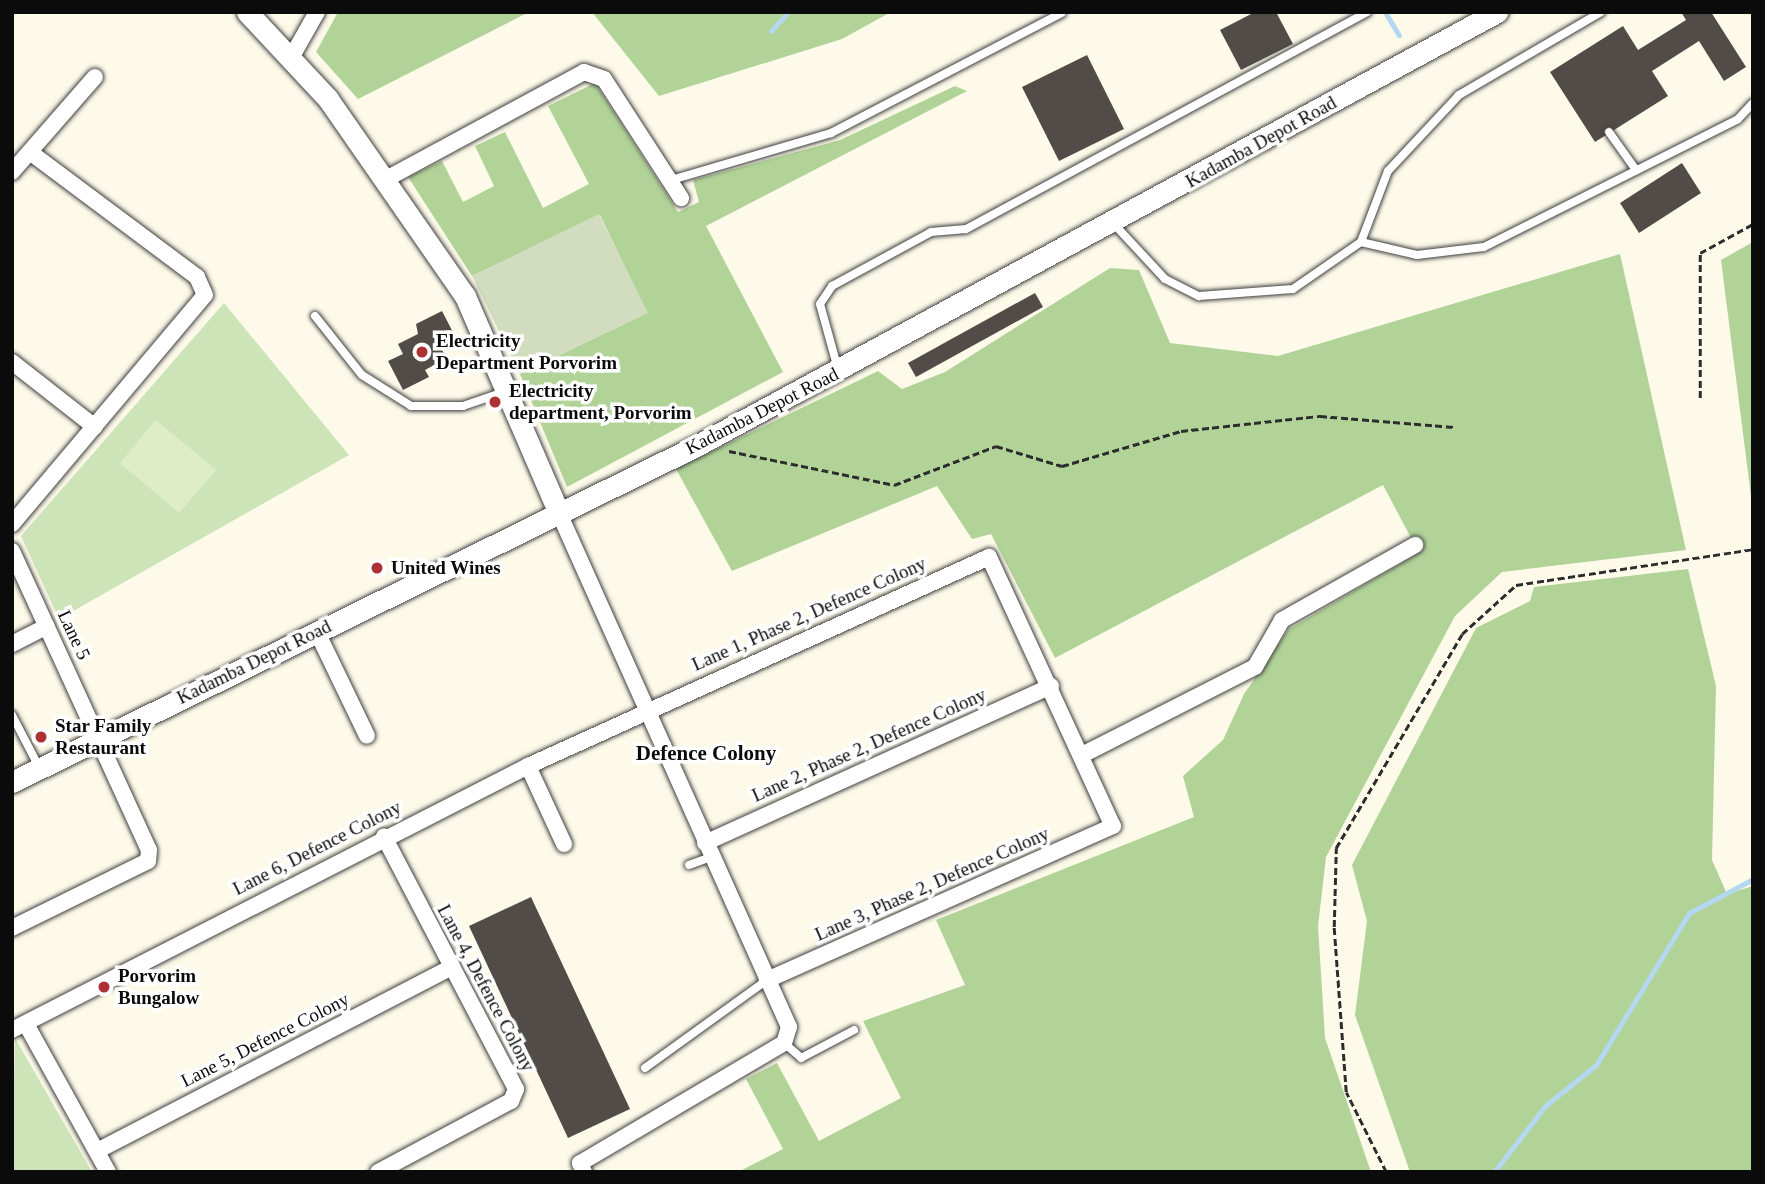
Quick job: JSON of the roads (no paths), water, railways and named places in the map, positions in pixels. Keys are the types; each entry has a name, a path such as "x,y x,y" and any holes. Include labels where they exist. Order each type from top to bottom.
{"street":[{"path":"247,12 291,58 388,178 465,296 510,390 559,513 645,710 789,1027 784,1043 580,1163 584,1172"},
{"path":"291,58 317,12"},
{"name":"Kadamba Depot Road","path":"12,782 97,737 698,445 1113,223 1497,12"},
{"path":"388,178 584,72 604,79 667,181 681,198"},
{"path":"12,172 95,77"},
{"path":"12,524 199,309 204,286 30,152"},
{"path":"12,362 95,427"},
{"path":"1051,686 1084,754 1255,667 1282,620 1415,545"},
{"name":"Lane 5","path":"12,551 149,850 148,861 12,928"},
{"name":"Lane 1, Phase 2, Defence Colony","path":"645,710 989,556 1051,686"},
{"path":"12,644 47,626"},
{"path":"317,632 367,736"},
{"name":"Lane 2, Phase 2, Defence Colony","path":"708,850 1051,686"},
{"name":"Lane 6, Defence Colony","path":"19,1027 384,836 645,710"},
{"name":"Lane 3, Phase 2, Defence Colony","path":"767,980 1113,826 1084,754"},
{"path":"528,765 564,844"},
{"name":"Lane 4, Defence Colony","path":"378,1172 511,1101 516,1089 384,836"},
{"name":"Lane 5, Defence Colony","path":"97,1151 452,967"},
{"path":"19,1027 108,1172"}],"lane":[{"path":"839,371 820,304 832,286 931,232 967,229 1367,12"},
{"path":"1113,223 1165,279 1199,296 1293,289 1361,242 1388,171 1460,95 1601,12"},
{"path":"667,181 831,133 1062,13"},
{"path":"1361,242 1417,254 1484,247 1738,119 1753,103"},
{"path":"1609,132 1636,170"},
{"path":"315,316 362,375 411,406 463,406 510,390"},
{"path":"12,715 39,767"},
{"path":"689,865 708,850"},
{"path":"645,1068 767,980"},
{"path":"784,1043 801,1058 854,1030"}],"waterway":[{"path":"771,31 788,12"},
{"path":"1385,12 1399,35"},
{"path":"1494,1172 1546,1105 1596,1065 1689,913 1753,879"}],"place":[{"name":"Electricity Department Porvorim","path":"422,352"},
{"name":"Electricity department, Porvorim","path":"495,402"},
{"name":"United Wines","path":"377,568"},
{"name":"Star Family Restaurant","path":"41,737"},
{"name":"Porvorim Bungalow","path":"104,987"}],"district":[{"name":"Defence Colony","path":"706,753"}]}
